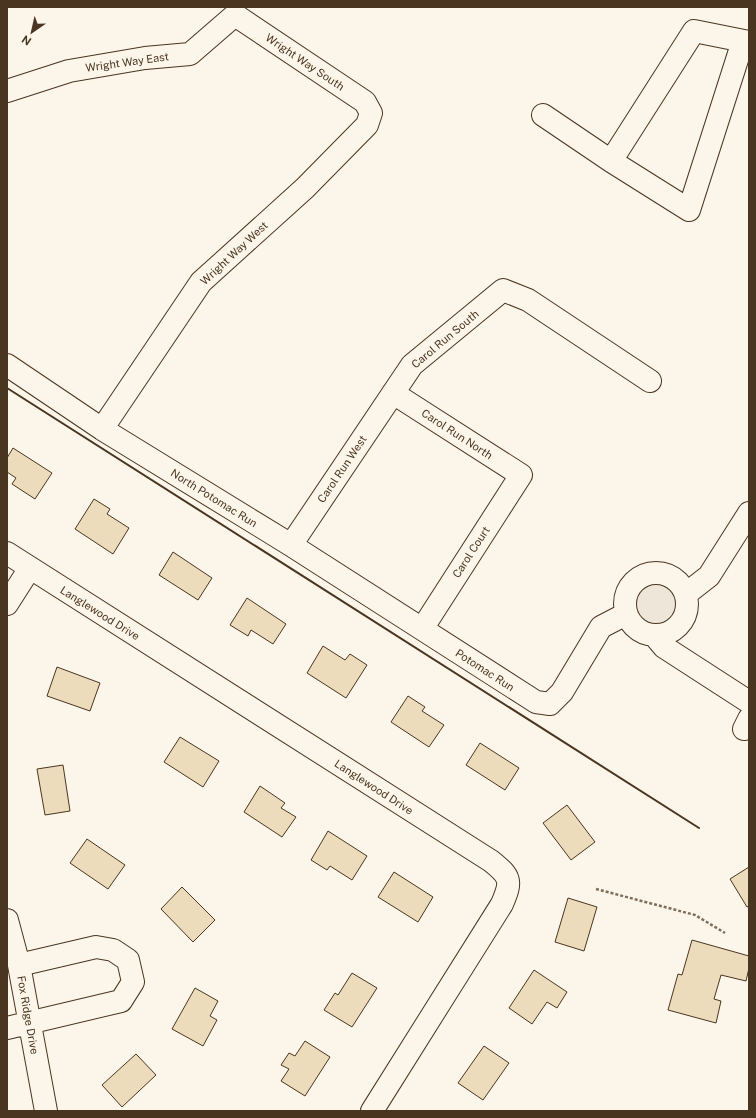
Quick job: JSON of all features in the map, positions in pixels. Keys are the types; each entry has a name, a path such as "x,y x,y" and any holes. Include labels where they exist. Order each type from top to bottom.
{"street":[{"name":"Wright Way East","path":"7,91 69,71 145,58 190,54 235,15"},
{"name":"Wright Way South","path":"235,15 365,102 371,113"},
{"path":"543,115 611,161 689,210 746,42 694,31 611,161"},
{"name":"Wright Way West","path":"102,428 201,282 305,188 367,125 371,113"},
{"name":"Carol Run South","path":"393,392 412,364 503,290 528,300 650,381"},
{"name":"North Potomac Run","path":"7,366 102,428 291,545 422,629"},
{"name":"Carol Run North","path":"393,392 521,475"},
{"name":"Carol Run West","path":"291,545 393,392"},
{"name":"Carol Court","path":"422,629 521,475"},
{"path":"686,594 709,576 749,513"},
{"name":"Langlewood Drive","path":"7,553 491,861 505,873 509,882 509,889 502,904 372,1111"},
{"path":"7,604 30,568"},
{"path":"658,572 670,576 680,583 686,594 687,606 684,618 677,628 666,634 654,635 642,632 632,624 626,614 625,601 628,590 635,580 646,574 658,572"},
{"name":"Potomac Run","path":"422,629 536,702 550,704 562,692 601,627 626,614"},
{"path":"654,635 664,647 749,702"},
{"name":"Fox Ridge Drive","path":"7,920 19,965 46,1111"},
{"path":"7,1028 121,1001 133,982 128,960 113,950 96,947 19,965"}],"path":[{"path":"596,889 696,915 725,934"}],"shaded area":[{"path":"656,580 669,584 675,590 679,603 675,616 669,622 656,626 643,622 637,616 633,603 637,590 643,584"}],"building":[{"path":"13,448 52,473 35,499 12,484 16,478 7,472 7,458"},
{"path":"94,499 110,509 107,514 129,528 113,554 75,529"},
{"path":"173,552 212,578 198,600 159,575"},
{"path":"247,598 286,624 273,644 251,630 248,636 230,625"},
{"path":"323,646 345,660 350,654 367,665 346,698 307,673"},
{"path":"57,667 100,683 90,711 47,696"},
{"path":"408,696 425,707 422,711 444,725 429,747 391,722"},
{"path":"180,737 219,761 203,787 164,762"},
{"path":"480,743 519,768 505,790 466,765"},
{"path":"63,765 70,811 45,815 37,769"},
{"path":"260,786 285,803 281,808 296,817 282,837 244,812"},
{"path":"567,805 595,842 571,860 543,823"},
{"path":"328,831 367,856 352,880 330,866 327,870 311,860"},
{"path":"87,839 125,865 108,889 70,863"},
{"path":"749,867 749,906 747,907 730,879"},
{"path":"394,872 433,897 418,922 378,897"},
{"path":"182,887 215,920 193,942 161,909"},
{"path":"568,898 597,907 584,951 555,942"},
{"path":"692,940 749,956 749,968 746,981 721,975 714,999 721,1001 716,1023 668,1010 678,974 682,975"},
{"path":"534,970 567,992 557,1008 547,1002 532,1024 509,1008"},
{"path":"352,973 377,988 352,1027 324,1010 335,993 338,995"},
{"path":"195,988 218,1001 210,1016 217,1020 203,1046 172,1029"},
{"path":"305,1041 330,1057 305,1096 281,1081 289,1069 281,1065 289,1053 295,1056"},
{"path":"484,1046 509,1063 483,1100 458,1083"},
{"path":"136,1054 156,1075 122,1107 102,1085"}],"wall":[{"path":"7,388 699,828"}]}
